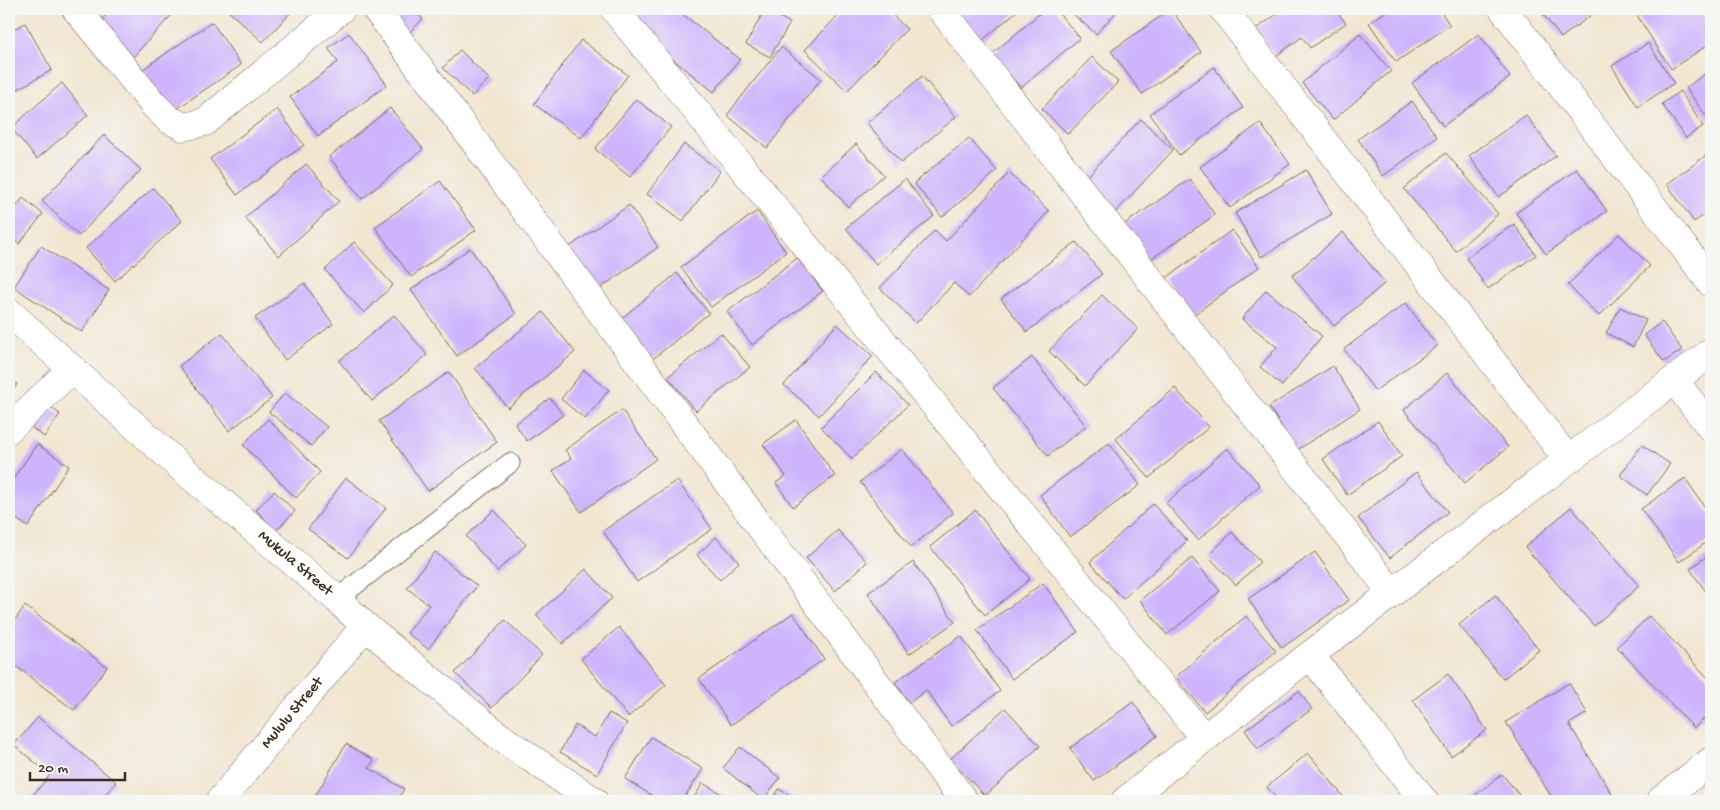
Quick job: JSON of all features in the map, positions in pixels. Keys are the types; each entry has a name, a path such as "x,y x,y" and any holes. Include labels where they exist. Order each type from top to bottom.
{"street":[{"path":"76,9 154,105 168,118 184,127 205,122 341,9"},
{"path":"376,9 964,801"},
{"path":"614,9 1204,738"},
{"path":"941,9 1392,593"},
{"path":"1224,9 1568,460"},
{"path":"1503,9 1711,283"},
{"name":"Mukula Street","path":"9,312 186,472 337,599 365,626 500,737 594,801"},
{"path":"1125,801 1392,593 1711,352"},
{"path":"9,429 72,369"},
{"path":"1674,380 1711,428"},
{"name":"Mululu Street","path":"220,801 365,626"},
{"path":"1310,656 1424,801"},
{"path":"1660,801 1711,761"}],"lane":[{"path":"337,599 510,463"}],"building":[{"path":"111,9 177,9 133,57 98,24"},
{"path":"226,9 294,9 263,42"},
{"path":"378,9 412,9 423,19 405,37"},
{"path":"639,9 676,9 740,59 714,92 627,23"},
{"path":"765,9 790,23 770,57 746,44"},
{"path":"844,9 886,9 907,29 847,91 805,50"},
{"path":"955,9 1019,9 982,41"},
{"path":"1045,9 1055,9 1080,38 1021,88 992,54"},
{"path":"1078,9 1119,9 1096,34 1073,14"},
{"path":"1171,9 1201,52 1142,94 1111,51"},
{"path":"1284,9 1335,9 1346,23 1310,48 1302,37 1276,56 1256,29"},
{"path":"1390,9 1439,9 1450,25 1396,62 1369,23"},
{"path":"1539,9 1599,9 1561,38"},
{"path":"1633,9 1701,9 1705,15 1711,11 1711,43 1671,69"},
{"path":"212,22 241,65 172,112 143,69"},
{"path":"25,23 52,70 9,94 9,32"},
{"path":"349,33 387,85 318,136 290,97 338,62 328,48"},
{"path":"1360,34 1391,71 1333,120 1302,83"},
{"path":"1479,34 1510,77 1443,126 1412,83"},
{"path":"581,40 628,75 581,138 534,104"},
{"path":"1648,43 1674,83 1638,107 1612,66"},
{"path":"781,47 821,79 767,148 727,115"},
{"path":"460,50 489,79 472,96 443,68"},
{"path":"1092,57 1118,82 1068,134 1042,109"},
{"path":"1214,67 1243,108 1179,155 1150,114"},
{"path":"1711,69 1711,123 1686,88"},
{"path":"922,76 956,117 901,163 867,123"},
{"path":"62,83 88,115 37,159 11,128"},
{"path":"1680,91 1703,126 1686,138 1662,104"},
{"path":"636,99 671,127 630,177 595,149"},
{"path":"1412,101 1437,137 1383,176 1358,139"},
{"path":"390,108 423,149 362,199 329,157"},
{"path":"277,109 304,145 237,195 210,159"},
{"path":"1526,115 1556,156 1499,197 1469,156"},
{"path":"1141,119 1173,150 1114,214 1081,183"},
{"path":"1260,123 1290,164 1230,208 1200,167"},
{"path":"104,135 141,170 79,236 42,201"},
{"path":"969,138 997,171 942,217 914,183"},
{"path":"684,144 720,171 683,221 647,194"},
{"path":"856,144 884,175 848,207 821,176"},
{"path":"1711,152 1711,210 1694,222 1667,184"},
{"path":"1446,153 1498,214 1456,251 1404,189"},
{"path":"306,164 339,201 279,256 245,218"},
{"path":"1577,169 1607,211 1546,254 1516,213"},
{"path":"1306,170 1332,214 1261,257 1235,213"},
{"path":"1009,173 1049,211 969,297 954,283 916,323 880,288 935,230 946,241"},
{"path":"905,179 934,216 876,264 846,228"},
{"path":"1190,179 1215,215 1148,261 1123,225"},
{"path":"440,181 476,230 411,277 375,227"},
{"path":"153,188 182,221 115,281 86,248"},
{"path":"23,198 43,214 19,244 9,236 9,216"},
{"path":"629,205 658,247 595,292 565,250"},
{"path":"757,211 786,252 711,307 681,267"},
{"path":"1514,224 1536,255 1488,289 1466,258"},
{"path":"1232,230 1259,267 1192,316 1165,279"},
{"path":"1343,232 1385,283 1334,326 1292,276"},
{"path":"1619,234 1650,266 1599,316 1568,285"},
{"path":"354,242 393,285 364,313 325,270"},
{"path":"1076,242 1102,274 1027,332 1001,299"},
{"path":"41,246 109,290 82,332 14,287"},
{"path":"470,248 516,314 457,356 411,290"},
{"path":"797,258 823,291 752,345 727,312"},
{"path":"677,273 709,313 649,362 617,322"},
{"path":"304,283 333,324 285,360 255,318"},
{"path":"1266,290 1322,336 1282,386 1260,367 1277,347 1242,319"},
{"path":"1102,295 1138,329 1085,386 1049,351"},
{"path":"1406,303 1437,346 1375,391 1344,349"},
{"path":"1620,307 1646,320 1633,347 1606,333"},
{"path":"543,312 575,352 508,408 475,368"},
{"path":"394,315 427,355 372,401 339,361"},
{"path":"1662,322 1682,350 1664,362 1644,335"},
{"path":"837,324 873,356 819,416 784,385"},
{"path":"222,333 272,398 229,431 179,366"},
{"path":"721,333 750,367 696,411 668,377"},
{"path":"1032,357 1086,426 1048,456 993,388"},
{"path":"1333,366 1360,409 1297,450 1269,407"},
{"path":"584,370 609,390 585,419 561,399"},
{"path":"449,372 497,442 428,491 379,421"},
{"path":"876,372 908,405 852,459 821,427"},
{"path":"1447,373 1508,447 1465,483 1404,410"},
{"path":"9,378 17,384 9,397"},
{"path":"1175,388 1209,427 1149,478 1116,439"},
{"path":"285,393 327,427 311,446 269,412"},
{"path":"550,398 563,415 527,441 515,424"},
{"path":"43,402 60,414 44,437 27,424"},
{"path":"622,410 656,459 581,512 553,471 571,458 565,450"},
{"path":"268,419 320,472 296,498 243,445"},
{"path":"796,420 835,476 793,507 776,483 786,476 763,444"},
{"path":"1378,421 1402,456 1347,495 1323,459"},
{"path":"1109,443 1140,485 1070,537 1040,495"},
{"path":"37,444 69,466 28,527 9,514 9,485"},
{"path":"1642,445 1670,464 1647,495 1620,475"},
{"path":"1227,448 1260,485 1198,540 1166,503"},
{"path":"902,449 953,513 911,547 860,482"},
{"path":"1416,472 1448,512 1390,558 1358,518"},
{"path":"346,478 386,508 348,558 308,529"},
{"path":"1685,478 1711,516 1711,539 1679,562 1641,509"},
{"path":"677,480 712,529 637,582 603,531"},
{"path":"274,491 295,511 276,531 256,510"},
{"path":"1153,504 1187,541 1123,599 1090,562"},
{"path":"1571,507 1639,586 1594,626 1525,547"},
{"path":"494,510 526,545 497,571 466,536"},
{"path":"975,510 1030,579 985,615 930,547"},
{"path":"838,530 867,562 835,591 806,558"},
{"path":"1232,532 1260,562 1236,585 1208,556"},
{"path":"716,537 739,562 720,580 697,555"},
{"path":"435,552 477,586 428,649 407,633 429,605 407,588"},
{"path":"1315,552 1349,600 1282,648 1248,599"},
{"path":"1711,553 1711,599 1690,569"},
{"path":"1192,558 1220,591 1167,635 1140,600"},
{"path":"913,562 955,622 909,654 868,593"},
{"path":"586,569 612,598 562,644 536,615"},
{"path":"1043,583 1078,632 1012,679 977,630"},
{"path":"1495,595 1539,650 1503,679 1459,625"},
{"path":"25,606 107,667 74,710 9,661 9,628"},
{"path":"793,613 824,659 731,725 699,679"},
{"path":"1246,616 1276,651 1205,712 1176,677"},
{"path":"1649,616 1711,681 1711,711 1694,728 1617,647"},
{"path":"505,620 542,655 492,708 455,673"},
{"path":"619,627 666,685 628,717 581,659"},
{"path":"961,636 1000,691 951,726 926,690 909,703 895,682"},
{"path":"1448,674 1487,730 1451,756 1413,700"},
{"path":"1569,683 1587,713 1569,724 1612,794 1600,801 1554,801 1506,722"},
{"path":"1299,691 1312,709 1258,749 1245,730"},
{"path":"1133,702 1157,736 1094,781 1070,748"},
{"path":"1005,708 1040,746 985,796 950,759"},
{"path":"609,713 627,723 597,774 560,752 575,725 595,737"},
{"path":"38,717 116,782 100,801 28,801 50,775 14,745"},
{"path":"651,737 703,769 682,801 661,801 625,779"},
{"path":"346,744 374,760 369,768 404,789 397,801 321,801 314,798"},
{"path":"740,747 780,778 763,800 723,768"},
{"path":"1308,753 1347,801 1279,801 1267,787"},
{"path":"1502,774 1524,801 1468,801"},
{"path":"703,783 733,801 692,801"},
{"path":"779,789 799,801 771,801"}]}
